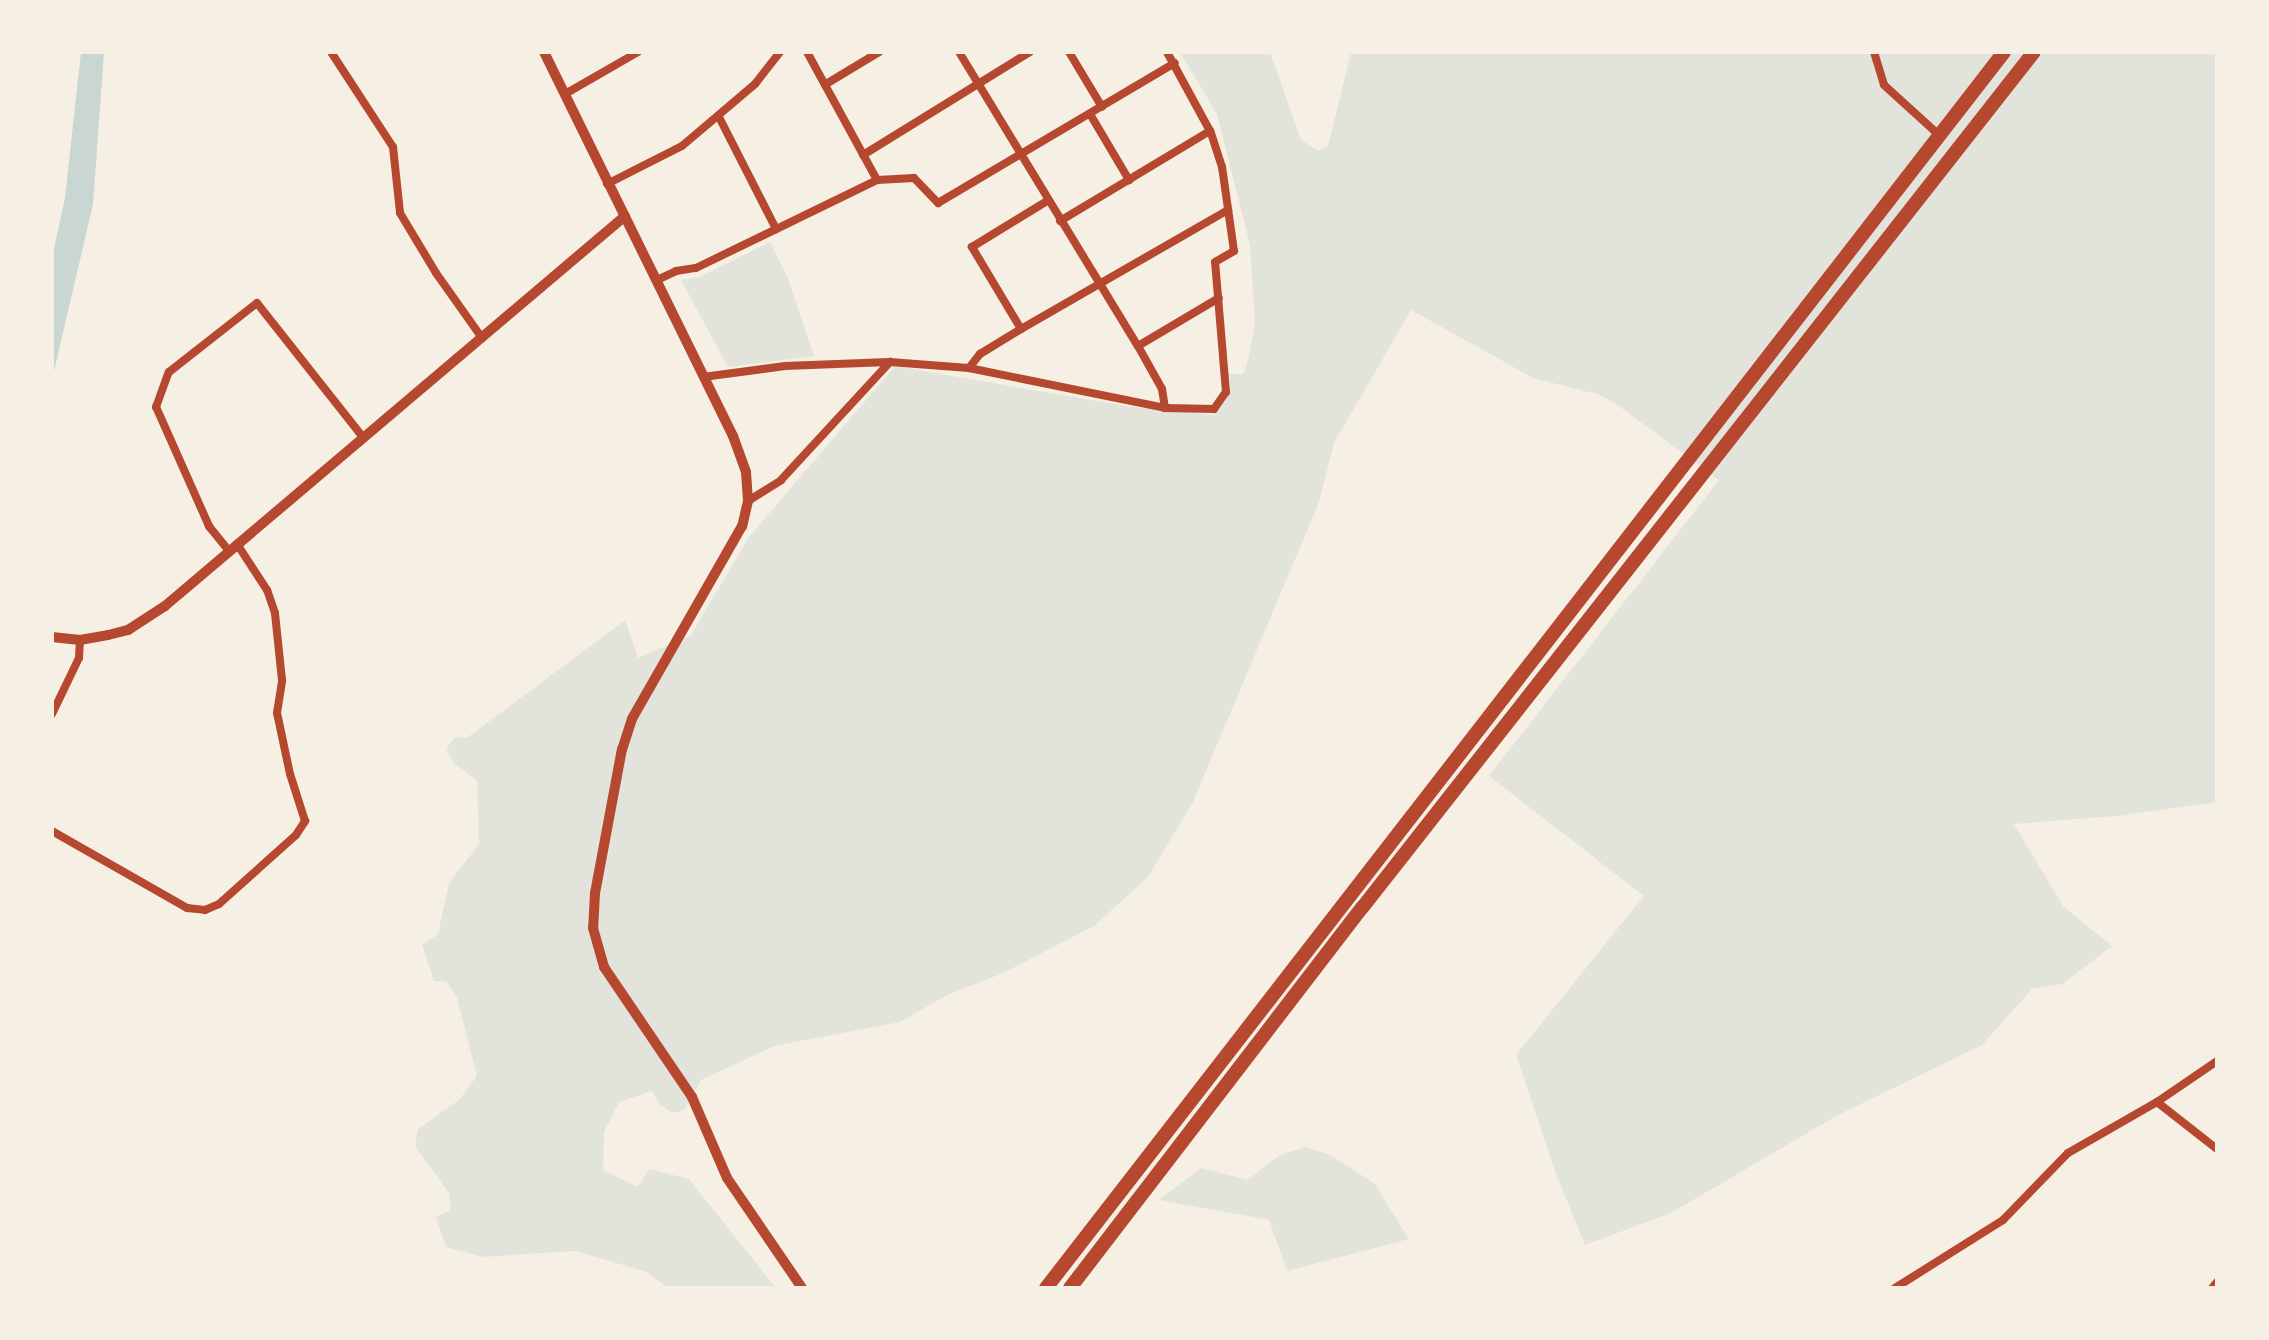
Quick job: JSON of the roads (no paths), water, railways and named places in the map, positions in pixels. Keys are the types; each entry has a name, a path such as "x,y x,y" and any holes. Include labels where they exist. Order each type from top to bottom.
{"highway":[{"path":"1046,1288 2004,52"},
{"path":"1070,1288 1390,871 2034,52"}],"street":[{"path":"331,52 393,147 400,213 436,273 482,338"},
{"path":"544,52 741,455 748,501 742,526 720,568 632,719 619,764 595,893 593,928 604,967 692,1097 727,1178 802,1288"},
{"path":"565,94 638,52"},
{"path":"607,184 682,146 755,84 780,52"},
{"path":"807,52 877,180"},
{"path":"826,84 879,52"},
{"path":"959,52 1138,346 1162,389 1165,408"},
{"path":"863,155 1030,52"},
{"path":"1069,52 1102,107"},
{"path":"703,377 785,366 890,362 969,368 1165,408 1214,409 1226,392 1215,262 1234,251 1222,167 1210,131 1167,52"},
{"path":"1874,52 1884,85 1939,135"},
{"path":"657,280 676,271 696,268 877,180 914,178 938,203 1175,63"},
{"path":"1090,114 1129,180"},
{"path":"719,117 776,229"},
{"path":"1060,221 1210,131"},
{"path":"1021,329 972,247 1047,201"},
{"path":"969,368 980,354 1228,210"},
{"path":"52,637 80,640 128,630 148,618 625,216"},
{"path":"1138,346 1219,298"},
{"path":"52,831 187,908 205,910 219,904 296,835 305,821 290,774 277,713 282,680 275,613 267,590 233,548 209,526 156,407 169,372 257,303 363,437"},
{"path":"748,501 781,480 890,362"},
{"path":"52,714 79,658 80,640"},
{"path":"1895,1288 2003,1220 2068,1153 2157,1102 2217,1061"},
{"path":"2157,1102 2217,1149"},
{"path":"2212,1288 2217,1282"}]}
